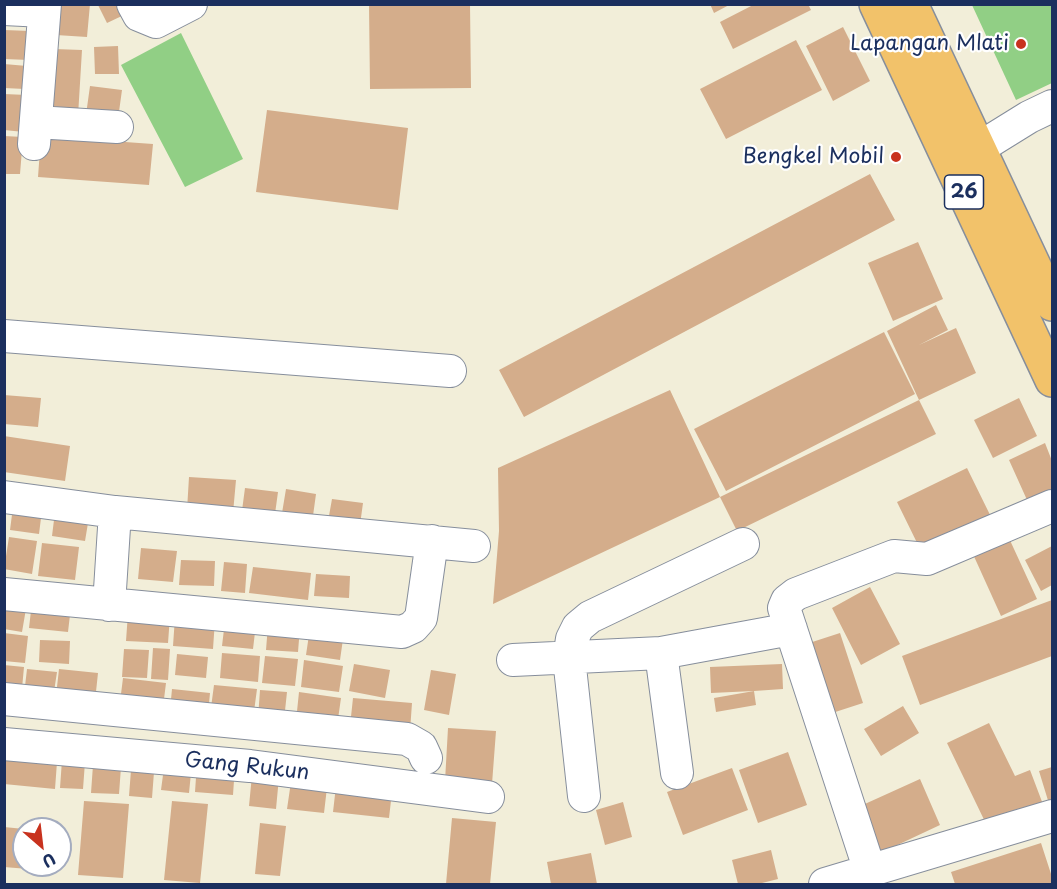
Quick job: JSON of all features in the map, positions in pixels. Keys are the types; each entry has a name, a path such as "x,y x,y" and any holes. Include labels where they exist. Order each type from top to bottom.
{"highway":[{"name":"26","path":"876,4 1053,380"},
{"name":"26","path":"911,4 1053,304"}],"street":[{"path":"133,4 139,15 156,22 191,4"},
{"path":"4,9 44,8 35,133 117,127"},
{"path":"979,148 1053,105"},
{"path":"4,336 450,371"},
{"path":"4,497 115,512 474,546"},
{"path":"870,871 784,608 786,601 796,594 894,556 918,560 927,559 1053,506"},
{"path":"109,605 115,512"},
{"path":"4,594 402,632 413,627 421,618 432,541"},
{"path":"584,796 569,658 572,639 578,627 590,617 743,544"},
{"path":"513,660 661,653 791,629"},
{"path":"661,653 677,774"},
{"path":"4,699 407,739 421,747 426,758"},
{"name":"Gang Rukun","path":"4,744 250,766 488,796"},
{"path":"825,885 1053,816"}],"green space":[{"name":"Lapangan Mlati","path":"972,5 1052,5 1052,83 1016,100"},
{"path":"181,33 243,159 185,187 121,65"}],"building":[{"path":"58,4 90,4 87,37 56,35"},
{"path":"369,4 470,4 471,88 370,89"},
{"path":"710,4 731,4 714,13"},
{"path":"755,4 808,4 811,10 733,49 720,22"},
{"path":"98,5 121,5 126,14 107,23"},
{"path":"843,27 870,81 833,101 806,46"},
{"path":"4,30 30,31 29,60 4,59"},
{"path":"796,40 822,90 726,139 700,89"},
{"path":"118,46 119,74 95,74 94,47"},
{"path":"54,49 82,50 78,116 51,115"},
{"path":"4,64 27,66 25,89 4,88"},
{"path":"90,86 122,90 117,126 85,122"},
{"path":"4,94 27,95 24,132 4,130"},
{"path":"267,110 408,128 398,210 256,192"},
{"path":"4,136 23,137 20,174 4,174"},
{"path":"41,136 153,144 149,185 38,177"},
{"path":"870,174 895,220 524,417 499,370"},
{"path":"918,242 943,299 893,321 868,263"},
{"path":"936,305 948,330 919,345 956,328 976,373 919,400 887,331"},
{"path":"884,332 915,394 726,491 694,429"},
{"path":"670,390 720,497 493,604 499,531 498,468"},
{"path":"4,395 41,398 38,427 4,424"},
{"path":"1019,398 1037,436 993,458 974,420"},
{"path":"919,400 936,434 737,531 720,497"},
{"path":"4,436 70,446 65,481 4,472"},
{"path":"1045,443 1052,461 1052,502 1032,511 1009,460"},
{"path":"967,468 994,523 924,557 897,502"},
{"path":"189,477 236,480 233,513 187,510"},
{"path":"245,488 278,492 274,521 241,518"},
{"path":"286,489 316,494 312,523 281,519"},
{"path":"332,499 363,503 359,532 327,527"},
{"path":"13,507 42,510 39,534 10,530"},
{"path":"55,512 89,517 85,541 52,536"},
{"path":"1008,536 1037,599 1001,616 972,552"},
{"path":"9,537 37,541 32,574 4,569"},
{"path":"42,543 79,547 75,580 38,576"},
{"path":"1052,546 1052,585 1041,591 1025,560"},
{"path":"141,548 177,551 173,582 138,579"},
{"path":"181,560 215,561 214,586 179,585"},
{"path":"224,562 247,564 245,593 221,591"},
{"path":"253,567 311,573 308,600 249,593"},
{"path":"316,574 350,576 349,598 314,596"},
{"path":"870,587 900,644 861,665 832,608"},
{"path":"4,600 27,603 22,632 4,629"},
{"path":"1052,600 1052,656 920,705 902,656"},
{"path":"32,602 71,606 68,632 29,628"},
{"path":"128,613 170,616 168,643 126,641"},
{"path":"175,617 215,620 213,649 173,646"},
{"path":"225,621 256,624 253,649 222,646"},
{"path":"268,625 300,627 298,652 266,650"},
{"path":"310,628 344,632 340,660 306,655"},
{"path":"4,633 28,636 25,663 4,661"},
{"path":"840,633 863,703 826,715 803,645"},
{"path":"40,640 70,641 69,664 39,662"},
{"path":"153,648 170,649 168,680 151,679"},
{"path":"124,649 149,650 147,678 122,677"},
{"path":"222,653 260,656 258,682 220,678"},
{"path":"177,654 208,657 206,678 175,675"},
{"path":"265,656 298,659 295,686 262,683"},
{"path":"304,660 343,666 339,692 301,687"},
{"path":"354,664 390,670 385,698 349,691"},
{"path":"782,664 783,689 711,693 710,667"},
{"path":"4,665 24,667 21,699 4,698"},
{"path":"27,669 57,672 53,698 24,695"},
{"path":"59,669 98,673 95,701 56,696"},
{"path":"431,670 456,674 449,715 424,710"},
{"path":"123,678 166,683 163,707 120,702"},
{"path":"214,685 257,689 253,719 210,715"},
{"path":"172,689 210,693 208,714 170,710"},
{"path":"260,690 287,692 284,720 258,718"},
{"path":"754,691 756,705 716,712 714,698"},
{"path":"299,692 341,698 337,726 296,721"},
{"path":"353,698 412,703 410,731 350,726"},
{"path":"903,706 919,733 881,756 864,729"},
{"path":"989,723 1015,776 1030,770 1044,807 989,830 947,743"},
{"path":"448,728 496,731 492,784 445,781"},
{"path":"788,752 807,805 758,823 739,770"},
{"path":"6,758 57,762 55,789 4,784"},
{"path":"62,760 85,762 83,789 60,788"},
{"path":"165,760 192,763 189,793 161,790"},
{"path":"197,763 235,766 233,795 195,792"},
{"path":"93,765 121,767 119,794 91,793"},
{"path":"1052,767 1052,806 1050,807 1039,771"},
{"path":"732,768 748,810 683,835 667,792"},
{"path":"131,770 154,772 152,798 129,796"},
{"path":"252,775 279,777 276,809 249,806"},
{"path":"292,775 328,779 324,813 287,809"},
{"path":"920,779 940,825 876,855 856,808"},
{"path":"336,786 392,792 389,818 333,812"},
{"path":"84,801 129,804 123,878 78,875"},
{"path":"172,801 208,804 200,883 164,880"},
{"path":"623,802 632,837 605,845 596,810"},
{"path":"452,818 496,822 490,884 446,884"},
{"path":"260,823 286,826 280,876 255,874"},
{"path":"4,827 12,828 12,868 4,867"},
{"path":"1041,843 1052,877 1052,884 955,884 951,872"},
{"path":"771,850 778,879 758,884 738,884 732,860"},
{"path":"591,853 597,884 551,884 547,862"}],"place":[{"name":"Lapangan Mlati","path":"1021,44"},
{"name":"Bengkel Mobil","path":"896,157"}]}
